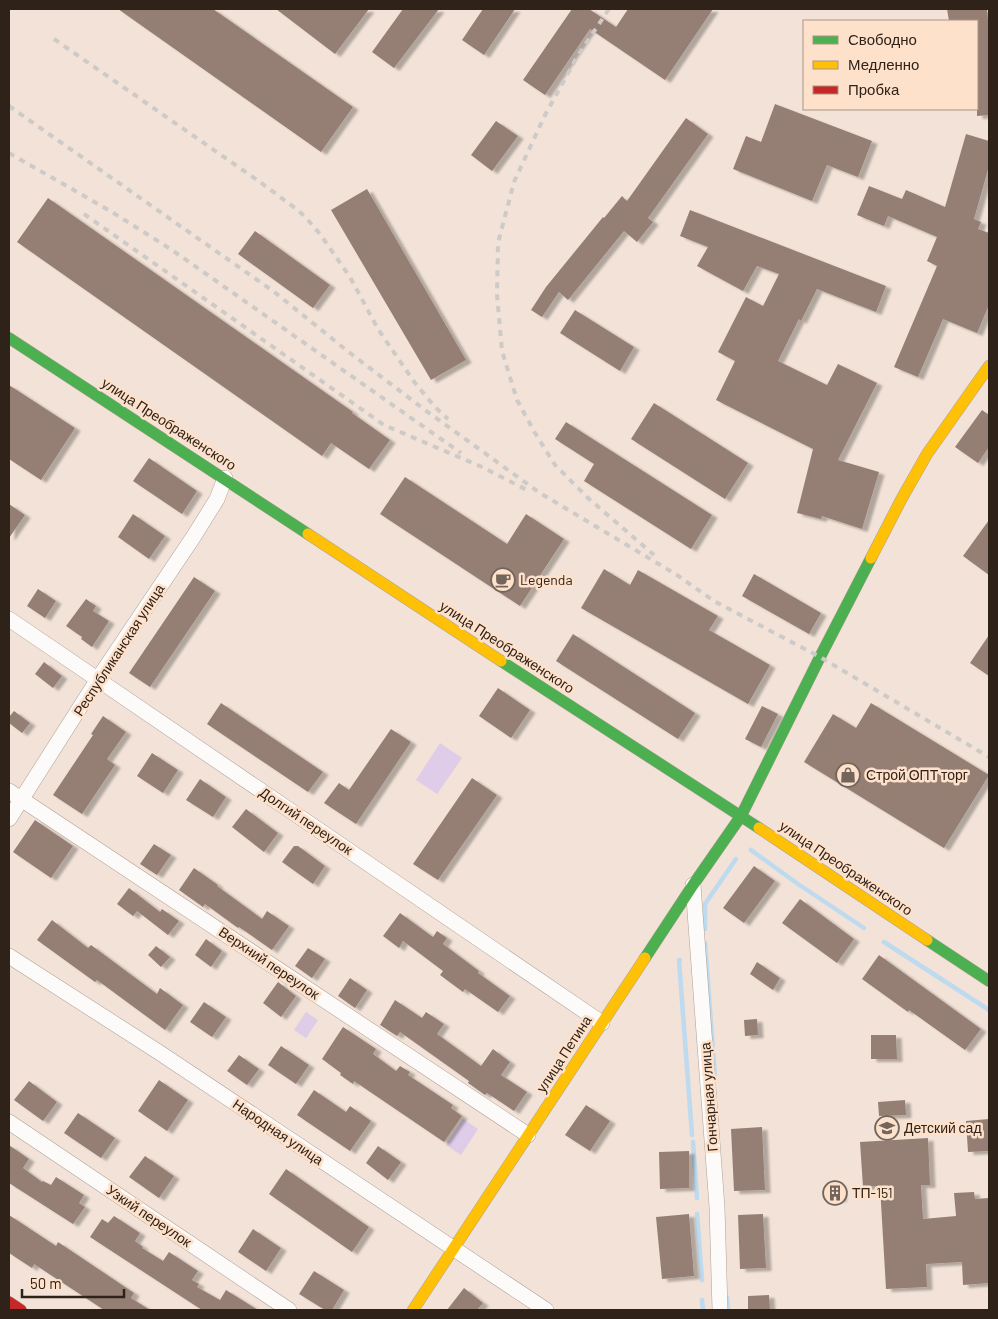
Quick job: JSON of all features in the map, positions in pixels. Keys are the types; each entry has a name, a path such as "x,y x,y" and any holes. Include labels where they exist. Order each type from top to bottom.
{"street":[{"name":"улица Преображенского","path":"9,338 741,816 989,981"},
{"name":"улица Петина","path":"413,1310 693,885 741,816 820,658 927,454 989,366"},
{"name":"Республиканская улица","path":"9,819 98,679 194,536 217,499 225,478"},
{"name":"Долгий переулок","path":"9,619 602,1023"},
{"name":"Верхний переулок","path":"9,790 528,1135"},
{"name":"Гончарная улица","path":"693,885 717,1207 720,1310"},
{"name":"Народная улица","path":"9,956 157,1051 546,1310"},
{"name":"Узкий переулок","path":"9,1122 289,1310"},
{"path":"9,1302 21,1310"}],"shaded area":[{"path":"440,743 462,758 437,794 416,780"},
{"path":"306,1012 318,1020 306,1038 294,1030"},
{"path":"463,1119 478,1129 461,1155 446,1145"}],"building":[{"path":"118,9 213,9 353,107 321,152"},
{"path":"276,9 369,9 335,54"},
{"path":"403,9 439,9 394,68 372,52"},
{"path":"483,9 515,9 484,55 462,40"},
{"path":"572,9 589,9 616,27 628,9 713,9 665,80 590,29 545,95 523,80"},
{"path":"947,9 987,9 989,32 989,115 977,116 978,20 949,20"},
{"path":"775,104 872,141 858,177 827,165 812,201 733,169 746,136 761,142"},
{"path":"686,118 708,134 648,218 653,222 637,242 624,231 568,300 559,292 542,317 531,310 546,287 603,217 622,196 627,201"},
{"path":"496,121 518,136 492,171 471,155"},
{"path":"966,134 989,141 989,166 974,219 981,222 978,229 989,233 989,305 977,333 943,319 918,377 894,367 937,266 927,261 937,237 888,216 884,226 857,215 869,186 902,199 906,190 945,207"},
{"path":"367,189 466,360 431,380 331,210"},
{"path":"48,198 390,440 369,469 331,443 322,456 17,242"},
{"path":"690,210 886,286 876,312 817,289 801,321 799,319 778,361 827,385 838,364 877,383 838,460 879,472 862,529 822,516 821,519 797,513 813,449 716,400 735,361 718,352 746,297 763,306 779,274 757,266 743,291 697,266 708,247 680,236"},
{"path":"255,231 330,285 313,308 238,254"},
{"path":"575,310 634,347 620,371 560,333"},
{"path":"9,385 75,428 41,480 9,459"},
{"path":"654,403 748,463 725,499 631,439"},
{"path":"982,410 989,415 989,447 978,463 955,447"},
{"path":"566,422 712,515 691,549 584,481 594,464 555,439"},
{"path":"149,458 197,491 182,514 133,481"},
{"path":"405,477 507,544 526,514 564,539 520,606 380,514"},
{"path":"9,504 25,515 9,538"},
{"path":"133,514 165,536 149,559 118,537"},
{"path":"989,520 989,575 963,556"},
{"path":"604,569 630,585 638,570 718,616 709,630 770,665 748,704 581,608"},
{"path":"754,574 821,613 809,634 742,596"},
{"path":"194,577 215,591 150,687 129,673"},
{"path":"38,589 56,601 45,618 27,606"},
{"path":"86,599 96,606 93,611 109,621 92,647 66,626"},
{"path":"573,634 695,713 678,739 556,661"},
{"path":"989,635 989,676 970,663"},
{"path":"44,662 62,676 53,688 35,674"},
{"path":"498,688 530,710 511,738 479,716"},
{"path":"221,703 323,772 308,792 207,724"},
{"path":"871,703 989,775 944,848 804,762 833,714 856,728"},
{"path":"762,706 778,714 761,747 745,739"},
{"path":"14,711 30,723 22,733 9,723 9,717"},
{"path":"103,716 126,732 107,759 115,765 82,814 53,795 93,735 91,734"},
{"path":"391,729 411,742 356,824 324,803 339,783 349,790"},
{"path":"152,753 178,770 163,793 137,776"},
{"path":"472,778 497,795 438,880 413,864"},
{"path":"200,779 226,797 213,817 186,800"},
{"path":"246,809 278,833 264,852 232,827"},
{"path":"35,820 73,846 51,878 13,852"},
{"path":"154,844 171,855 157,875 140,864"},
{"path":"294,846 298,846 325,866 313,884 282,862"},
{"path":"754,866 775,881 744,923 723,908"},
{"path":"194,868 262,919 267,911 289,926 272,950 205,904 203,907 179,890"},
{"path":"129,888 160,912 162,909 179,921 168,935 137,911 133,916 117,904"},
{"path":"800,899 854,939 837,963 782,923"},
{"path":"400,913 433,937 437,931 447,938 443,944 510,996 498,1012 465,989 463,992 440,975 443,971 403,941 399,948 383,936"},
{"path":"52,920 88,948 91,945 157,994 160,988 183,1005 165,1030 97,980 95,982 37,940"},
{"path":"206,939 222,951 211,967 195,955"},
{"path":"156,946 170,957 161,967 148,955"},
{"path":"308,948 325,959 312,978 295,966"},
{"path":"879,955 981,1029 965,1050 862,979"},
{"path":"757,962 780,978 773,990 750,974"},
{"path":"350,978 367,990 355,1008 338,996"},
{"path":"278,982 296,996 281,1017 263,1003"},
{"path":"395,1000 422,1018 426,1012 444,1024 437,1034 481,1066 493,1049 510,1062 501,1075 527,1092 514,1111 487,1093 485,1095 468,1083 469,1081 400,1032 397,1036 380,1025"},
{"path":"204,1002 226,1017 212,1037 190,1022"},
{"path":"757,1019 758,1035 745,1036 744,1020"},
{"path":"343,1027 376,1049 373,1054 396,1071 400,1066 410,1072 408,1075 453,1105 451,1108 462,1116 444,1142 354,1081 353,1084 322,1059"},
{"path":"871,1035 896,1035 897,1059 871,1059"},
{"path":"281,1046 309,1065 296,1084 268,1065"},
{"path":"239,1055 259,1069 247,1085 227,1071"},
{"path":"159,1080 188,1100 167,1131 138,1111"},
{"path":"29,1081 57,1102 43,1121 14,1100"},
{"path":"314,1090 346,1112 350,1106 371,1121 350,1151 297,1115"},
{"path":"905,1100 906,1115 879,1116 878,1102"},
{"path":"586,1105 610,1121 590,1151 565,1135"},
{"path":"78,1113 115,1138 101,1158 64,1133"},
{"path":"989,1119 989,1151 968,1152 966,1121"},
{"path":"762,1127 765,1190 734,1191 731,1129"},
{"path":"928,1138 930,1185 921,1185 923,1219 956,1216 954,1193 974,1192 975,1199 989,1198 989,1283 963,1285 962,1262 926,1264 927,1287 886,1289 880,1186 863,1187 860,1142"},
{"path":"9,1145 29,1159 23,1168 42,1182 51,1185 56,1177 84,1195 79,1203 85,1207 73,1224 9,1183"},
{"path":"378,1146 401,1162 388,1180 366,1163"},
{"path":"689,1151 689,1188 660,1189 659,1152"},
{"path":"145,1156 174,1176 159,1198 129,1177"},
{"path":"286,1169 369,1227 352,1252 269,1194"},
{"name":"ТП-151","path":"829,1188 841,1188 841,1199 829,1198"},
{"path":"689,1214 694,1276 662,1279 656,1217"},
{"path":"763,1214 766,1268 740,1269 738,1215"},
{"path":"9,1215 56,1246 58,1242 134,1293 131,1298 150,1310 104,1310 34,1264 32,1268 9,1253"},
{"path":"114,1216 140,1233 135,1241 142,1248 163,1261 169,1252 198,1271 192,1280 199,1284 197,1287 220,1300 226,1290 258,1310 202,1310 90,1237 102,1219 108,1223"},
{"path":"253,1229 281,1248 266,1271 238,1252"},
{"path":"314,1271 344,1290 332,1310 325,1310 299,1294"},
{"path":"464,1288 483,1303 477,1310 447,1310"},
{"path":"769,1295 770,1310 748,1310 748,1296"}],"waterway":[{"path":"751,850 864,928"},
{"path":"705,929 705,904 736,859"},
{"path":"884,942 989,1010"},
{"path":"705,943 715,1076"},
{"path":"680,960 692,1135"},
{"path":"693,1142 697,1198"},
{"path":"697,1214 702,1280"},
{"path":"727,1298 728,1310"},
{"path":"702,1300 703,1310"}],"railway":[{"path":"609,9 577,57 545,115 514,182 498,243 497,295 502,351 517,400 535,433 555,465 588,498 654,555"},
{"path":"54,39 299,211 320,234 350,277 378,329 415,383 448,419"},
{"path":"9,106 273,291 425,410 540,493 677,575 714,601 820,657 989,757"},
{"path":"9,153 112,212 172,250 461,453"},
{"path":"84,214 384,425 482,467 527,490"}],"traffic: fast":[{"path":"9,338 308,534"},
{"path":"645,958 741,816 871,558"},
{"path":"501,661 759,828"},
{"path":"927,940 989,981"}],"traffic: slow":[{"path":"871,558 927,454 989,366"},
{"path":"308,534 501,661"},
{"path":"759,828 927,940"},
{"path":"413,1310 645,958"}],"traffic: jam":[{"path":"9,1302 21,1310"}],"place":[{"name":"Legenda","path":"503,580"},
{"name":"Строй ОПТ торг","path":"848,775"},
{"name":"Детский сад","path":"887,1128"},
{"name":"ТП-151","path":"835,1193"}]}
